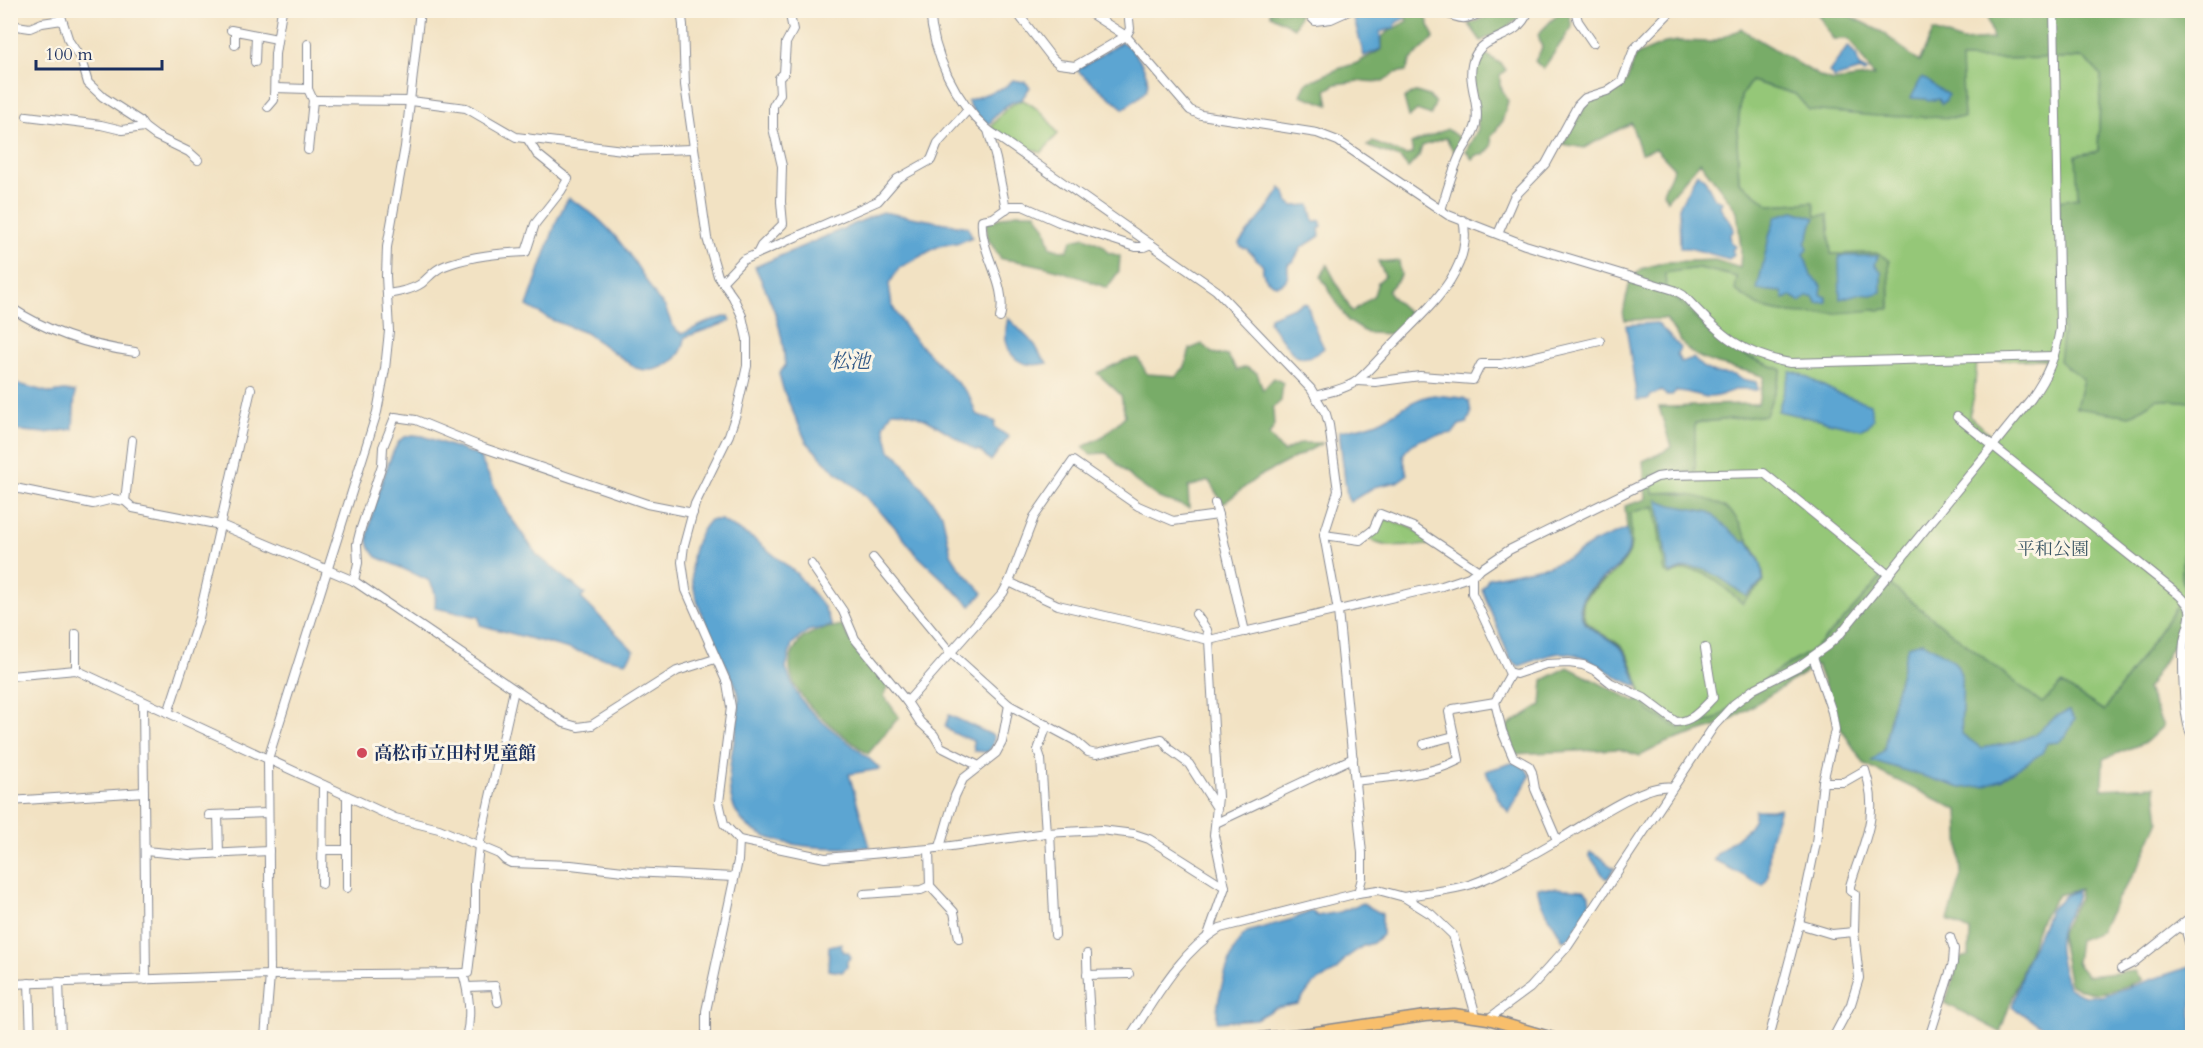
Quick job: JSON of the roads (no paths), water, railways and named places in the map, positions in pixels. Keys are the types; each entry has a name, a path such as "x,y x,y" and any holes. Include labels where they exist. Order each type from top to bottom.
{"main road":[{"path":"1260,1038 1310,1034 1441,1014 1476,1016 1553,1038"}],"street":[{"path":"58,10 69,41 81,59 88,83 103,97 140,121 144,127 172,145 189,152 198,160"},
{"path":"268,107 274,100 275,54 282,10"},
{"path":"265,1038 270,975 268,759 377,412 388,341 387,248 405,147 420,10"},
{"path":"681,10 685,85 707,238 718,276 733,297 742,316 747,339 747,366 742,393 732,424 707,476 684,546 683,573 686,590 727,683 731,707 719,802 724,824 739,840 825,858 929,849 1048,833 1101,831 1134,834 1149,839 1225,887"},
{"path":"757,254 765,241 783,224 782,166 773,128 773,106 780,94 779,78 784,73 786,43 793,30 789,10"},
{"path":"930,10 939,56 972,117 1216,290 1315,396 1326,414 1338,491 1324,535 1338,611 1353,758 1362,853 1362,878 1358,893"},
{"path":"1016,10 1052,58 1059,64 1067,66 1080,65 1126,36 1130,29 1128,10"},
{"path":"1084,10 1126,36 1190,110 1202,115 1317,133 1338,141 1441,210 1463,220 1525,245 1674,290 1683,295 1729,340 1744,349 1771,359 1790,363 2054,356"},
{"path":"1311,10 1310,16 1315,21 1331,19 1351,10"},
{"path":"1439,10 1464,20 1488,10"},
{"path":"1441,210 1460,155 1475,128 1477,116 1471,72 1474,57 1481,46 1510,34 1525,21 1529,10"},
{"path":"1575,10 1578,21 1593,43"},
{"path":"1498,234 1514,197 1546,164 1578,105 1585,98 1607,91 1622,81 1634,49 1672,10"},
{"path":"1488,1019 1530,988 1568,946 1714,726 1734,704 1754,689 1813,657 1841,633 2044,381 2054,356 2060,329 2054,10"},
{"path":"10,25 30,28 42,23 62,20"},
{"path":"235,45 233,30 277,39"},
{"path":"255,62 256,35"},
{"path":"308,44 308,89 313,100 308,150"},
{"path":"275,88 308,89"},
{"path":"313,100 411,101 466,108 516,137 631,151 693,149"},
{"path":"722,282 743,260 878,201 897,179 931,160 938,143 966,112"},
{"path":"27,116 123,130 144,127"},
{"path":"988,130 1005,209"},
{"path":"387,294 420,284 441,267 456,262 503,253 526,252 535,224 568,179 537,154 527,138"},
{"path":"1000,318 1003,308 998,279 981,226 982,220 993,218 1010,206 1023,206 1059,222 1136,247 1151,244"},
{"path":"1357,381 1438,297 1461,256 1467,235 1463,220"},
{"path":"10,307 44,327 104,348 135,352"},
{"path":"1315,396 1357,381 1375,382 1420,376 1473,380 1481,364 1501,364 1600,341"},
{"path":"168,713 199,618 251,389"},
{"path":"354,581 358,563 357,544 382,465 383,447 395,417 416,420 484,448 647,504 693,513"},
{"path":"1957,417 2179,595 2187,604 2190,612 2184,642 2184,693 2188,729 2193,735"},
{"path":"125,501 132,440"},
{"path":"907,702 1003,593 1034,517 1073,461 1138,506 1173,521 1218,515"},
{"path":"1009,582 1058,604 1209,640 1442,586 1475,573 1509,550 1657,477 1764,474 1889,575"},
{"path":"10,487 93,504 113,499 125,501 133,508 221,525 327,569 354,581 564,723 578,727 592,725 677,671 716,659"},
{"path":"1215,503 1245,632"},
{"path":"1324,535 1360,540 1373,530 1380,514 1413,526 1475,573"},
{"path":"873,558 950,652 1010,705 1096,754 1162,739 1170,750 1189,764 1217,808"},
{"path":"811,564 843,611 855,639 907,702 920,722 934,735 941,747 979,766"},
{"path":"1475,573 1473,593 1511,673 1516,674 1557,662 1583,665 1596,671 1611,683 1644,698 1676,722 1681,722 1696,714 1713,698 1705,648"},
{"path":"1196,614 1207,630 1209,640 1216,745 1217,808 1214,835 1225,887 1208,936"},
{"path":"76,634 76,670"},
{"path":"1769,1038 1799,924 1816,843 1823,782 1835,730 1832,712 1813,657"},
{"path":"10,676 76,670 395,818 439,830 499,854 511,863 734,877"},
{"path":"1511,673 1496,702 1502,731 1513,757 1529,766 1535,789 1557,840"},
{"path":"10,984 270,975 468,973 475,914 478,846 514,690"},
{"path":"143,702 146,980"},
{"path":"1355,781 1422,773 1460,760 1449,712 1454,709 1496,702"},
{"path":"940,847 955,796 963,779 996,753 1002,742 1010,705"},
{"path":"1047,725 1038,750 1041,759 1048,833 1055,935"},
{"path":"1424,744 1454,736"},
{"path":"1216,823 1353,758"},
{"path":"1823,782 1844,782 1865,771 1871,788 1871,823 1850,886 1850,891 1855,894 1854,932 1859,978 1851,1004 1833,1038"},
{"path":"322,884 324,785"},
{"path":"1404,897 1471,884 1645,792 1665,786 1673,787"},
{"path":"10,801 144,792"},
{"path":"347,796 347,888"},
{"path":"219,854 214,815 268,813"},
{"path":"706,1038 706,1011 734,877 739,840"},
{"path":"929,849 930,886 954,912 958,938"},
{"path":"323,850 347,850"},
{"path":"145,851 189,855 269,851"},
{"path":"864,894 921,890 930,886"},
{"path":"1129,1038 1175,969 1208,936 1220,928 1378,890 1404,897 1431,914 1453,935 1476,1016"},
{"path":"2121,969 2133,963 2193,916"},
{"path":"1799,924 1832,934 1854,932"},
{"path":"2180,928 2186,931 2193,953"},
{"path":"1929,1038 1953,963 1954,949 1950,937"},
{"path":"1087,954 1092,1038"},
{"path":"463,973 470,1014 466,1038"},
{"path":"1087,975 1130,974"},
{"path":"58,982 61,1038"},
{"path":"29,983 31,1038"},
{"path":"467,987 495,986 498,1002"}],"water":[{"path":"1363,11 1399,11 1405,18 1397,22 1394,28 1380,32 1381,49 1364,56 1353,15"},
{"path":"1121,42 1136,56 1147,77 1144,93 1124,109 1077,70"},
{"path":"1848,46 1857,57 1859,67 1867,71 1864,73 1860,70 1834,78 1829,72"},
{"path":"1922,77 1948,95 1942,104 1939,99 1928,101 1911,98"},
{"path":"1013,80 1025,82 1030,87 1022,99 1008,105 989,124 976,115 967,101 1005,87"},
{"path":"1697,173 1704,178 1715,199 1722,202 1721,210 1733,227 1734,230 1730,235 1731,242 1736,247 1732,250 1734,254 1729,259 1689,248 1680,248 1679,207"},
{"path":"1281,188 1286,194 1287,201 1293,206 1310,205 1314,222 1320,220 1322,226 1319,229 1320,236 1301,248 1293,262 1288,264 1288,277 1280,285 1276,285 1267,280 1263,266 1239,243 1266,211"},
{"path":"568,198 596,217 619,241 664,306 678,332 682,334 710,321 729,316 731,321 685,337 684,345 675,359 661,367 644,370 636,368 586,333 552,320 527,306 557,220"},
{"path":"1794,211 1815,218 1805,242 1808,248 1804,254 1811,276 1822,286 1821,295 1826,297 1827,302 1817,303 1813,297 1807,297 1800,302 1792,296 1784,299 1782,292 1757,290 1776,216"},
{"name":"松池","path":"882,212 968,227 972,237 961,242 939,246 899,268 889,284 892,306 908,332 969,395 976,414 996,422 994,427 1009,437 991,461 979,450 977,451 914,414 892,411 884,426 890,451 898,456 942,514 951,554 959,567 983,593 971,606 917,555 893,525 858,489 830,467 806,441 784,392 779,374 785,366 782,339 771,303 755,267"},
{"path":"1839,256 1878,256 1875,265 1881,271 1881,292 1872,295 1857,294 1840,299"},
{"path":"1303,303 1307,304 1324,348 1314,355 1298,357 1294,355 1269,322 1270,317"},
{"path":"1008,318 1035,345 1048,363 1026,364 1012,355 1006,339"},
{"path":"1657,323 1681,348 1677,354 1681,362 1693,358 1702,367 1714,373 1734,375 1756,382 1758,389 1754,391 1739,389 1710,397 1680,391 1666,395 1661,391 1651,395 1649,399 1637,400 1626,325"},
{"path":"1790,371 1837,393 1870,404 1873,419 1868,426 1861,429 1778,411"},
{"path":"11,382 51,393 75,392 73,429 45,433 11,430"},
{"path":"1434,395 1463,398 1469,401 1471,414 1467,423 1459,425 1453,433 1425,438 1412,444 1403,455 1407,475 1397,482 1374,487 1350,502 1347,497 1339,431 1377,422 1413,402"},
{"path":"413,435 423,436 479,456 507,512 537,555 585,594 581,598 634,651 626,662 480,625 479,617 435,608 435,593 428,580 377,557 368,541 374,506 398,443 403,438"},
{"path":"1658,500 1671,505 1709,512 1743,542 1747,541 1761,563 1763,581 1746,596 1720,577 1701,569 1681,568 1671,573 1668,570"},
{"path":"710,520 721,520 754,539 796,573 824,607 832,626 808,631 792,644 786,668 797,694 805,705 880,769 849,774 870,847 820,847 782,842 751,829 740,818 733,804 729,775 739,712 739,697 700,610 692,573 693,555 698,537"},
{"path":"1627,529 1628,552 1617,567 1587,592 1580,607 1585,623 1619,646 1624,652 1638,686 1581,656 1560,653 1519,666 1510,659 1482,589 1489,578 1548,566"},
{"path":"1922,642 1948,657 1959,669 1962,687 1962,734 1981,748 2013,743 2034,735 2055,717 2069,711 2075,719 2068,732 2059,742 2047,743 2042,753 2002,779 1984,786 1961,788 1878,762 1871,762 1884,750 1893,702 1908,646"},
{"path":"949,715 994,736 993,745 988,752 974,751 973,741 954,734 948,729 945,726"},
{"path":"1515,762 1525,767 1530,776 1509,813 1499,800 1486,771"},
{"path":"1780,808 1770,839 1768,877 1763,886 1714,860 1716,855 1749,827 1755,810"},
{"path":"1590,852 1615,868 1608,878 1605,878 1589,855"},
{"path":"1537,887 1584,890 1589,895 1590,905 1571,937 1563,940 1541,903"},
{"path":"2077,890 2059,937 2061,962 2068,987 2084,996 2102,996 2192,966 2192,1037 2058,1037 2012,1007 2026,961 2050,910 2066,895"},
{"path":"1362,903 1382,914 1382,935 1373,943 1363,946 1346,958 1336,971 1313,984 1298,1004 1275,1008 1256,1019 1217,1022 1225,974 1235,948 1247,932 1312,911 1317,916 1340,912"},
{"path":"842,943 841,947 844,952 848,952 851,957 847,961 847,967 842,972 828,970 829,946"}],"place":[{"name":"高松市立田村児童館","path":"362,753"}],"park label":[{"name":"平和公園","path":"2053,549"}]}
